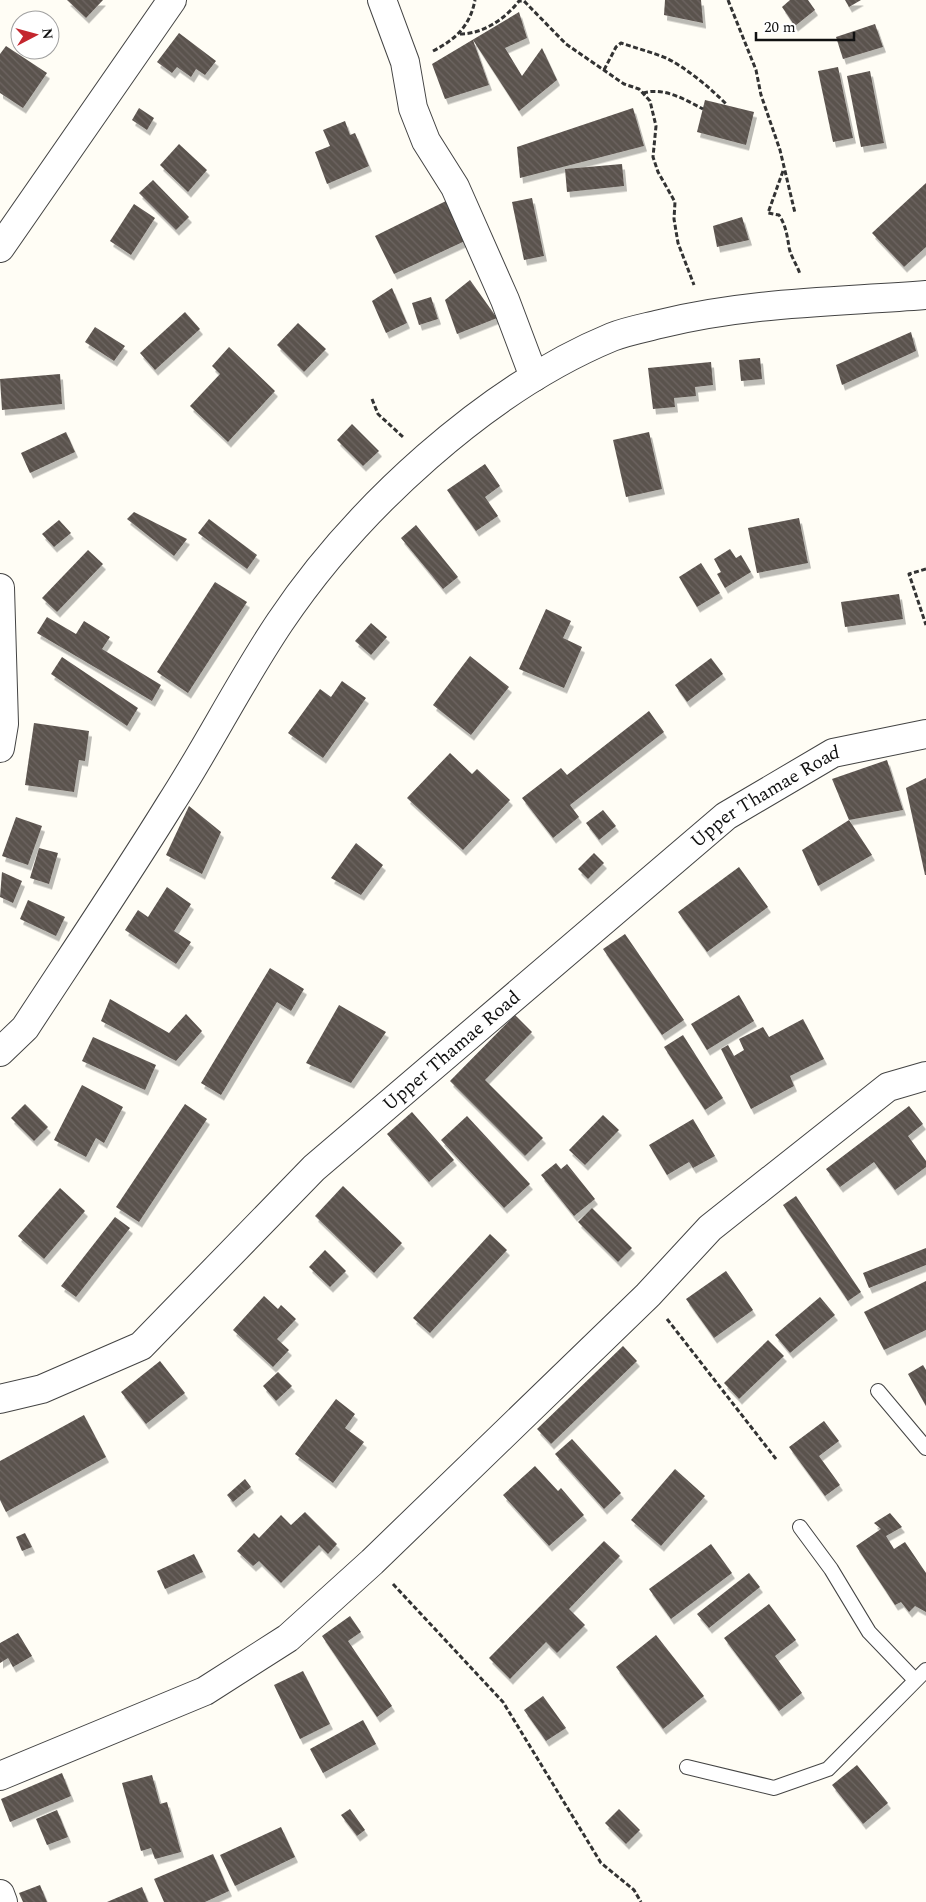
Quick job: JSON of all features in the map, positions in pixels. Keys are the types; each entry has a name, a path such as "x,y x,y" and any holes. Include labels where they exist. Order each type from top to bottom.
{"street":[{"path":"0,248 172,0"},
{"path":"382,0 405,62 413,108 423,133 455,187 505,300 534,377"},
{"path":"0,1052 26,1028 171,804 280,621 344,539 425,458 534,377 614,336 702,313 808,301 926,295"},
{"path":"0,588 4,724 0,748"},
{"name":"Upper Thamae Road","path":"0,1399 42,1389 141,1346 314,1168 726,816 833,753 926,734"},
{"path":"0,1776 205,1691 288,1638 372,1562 648,1295 710,1228 888,1086 926,1076"},
{"path":"0,1894 4,1902"}],"lane":[{"path":"878,1392 926,1448"},
{"path":"800,1527 830,1569 869,1632 916,1680"},
{"path":"687,1767 774,1788 828,1770 926,1670"}],"path":[{"path":"405,62 422,56 460,34 472,14 475,0"},
{"path":"728,0 756,70 795,213"},
{"path":"460,34 474,34 483,30 508,13 519,1 524,1 566,44 624,84 639,90 650,101 656,126 653,157 658,172 675,202 674,219 678,243 688,265 702,313"},
{"path":"604,70 616,47 621,43 654,53 677,64 711,88 727,105"},
{"path":"642,93 655,90 703,109"},
{"path":"784,168 768,213 779,215 783,222 789,238 789,248 796,262 808,301"},
{"path":"372,398 378,414 425,458"},
{"path":"926,569 909,574 926,624"},
{"path":"648,1295 776,1459"},
{"path":"372,1562 503,1702 601,1863 634,1890 641,1902"}],"building":[{"path":"67,0 103,0 86,18"},
{"path":"665,0 701,0 703,23 664,15"},
{"path":"790,0 808,0 815,10 795,26 782,7"},
{"path":"845,0 861,0 849,7"},
{"path":"519,12 527,38 505,48 522,76 542,48 557,80 519,111 473,40 489,85 445,99 432,64"},
{"path":"875,24 883,47 843,59 836,37"},
{"path":"179,33 216,61 205,75 196,69 191,77 177,67 172,73 157,62"},
{"path":"6,46 10,49 10,60 27,60 47,73 23,108 0,93 0,54"},
{"path":"838,67 853,138 833,142 818,71"},
{"path":"870,71 884,143 861,147 847,76"},
{"path":"705,100 754,112 746,145 697,132"},
{"path":"139,108 154,118 147,130 132,120"},
{"path":"633,108 644,146 520,178 517,147"},
{"path":"345,121 350,135 355,133 369,166 327,184 315,152 330,146 323,130"},
{"path":"179,144 207,170 188,192 160,165"},
{"path":"622,164 624,186 567,192 565,169"},
{"path":"153,180 189,217 176,230 139,193"},
{"path":"926,183 926,247 904,267 872,233"},
{"path":"532,198 544,256 524,260 512,202"},
{"path":"448,200 467,240 394,274 375,236"},
{"path":"134,204 155,218 131,255 110,241"},
{"path":"742,217 749,240 717,247 713,226"},
{"path":"470,280 497,318 457,334 445,300"},
{"path":"392,288 407,323 386,333 372,301"},
{"path":"431,297 438,319 419,325 412,303"},
{"path":"185,312 200,329 155,370 140,353"},
{"path":"298,323 326,349 304,372 277,345"},
{"path":"95,327 125,346 114,361 85,342"},
{"path":"911,332 916,351 842,385 836,365"},
{"path":"229,347 275,391 228,442 190,406 220,374 212,366"},
{"path":"760,358 762,379 741,381 739,360"},
{"path":"711,362 713,385 695,387 696,396 674,398 675,407 653,409 648,368"},
{"path":"60,374 62,404 2,410 0,379"},
{"path":"352,424 379,451 363,466 337,440"},
{"path":"66,432 75,452 30,473 21,453"},
{"path":"649,432 662,489 626,497 613,440"},
{"path":"485,464 500,486 485,497 498,516 476,531 447,490"},
{"path":"134,512 187,539 174,556 127,519"},
{"path":"799,518 808,563 757,573 748,528"},
{"path":"209,519 257,555 247,569 198,533"},
{"path":"59,520 71,533 54,547 42,534"},
{"path":"416,525 458,577 443,589 401,538"},
{"path":"730,549 736,558 741,555 751,572 725,588 717,574 721,572 714,559"},
{"path":"88,550 103,564 57,612 42,598"},
{"path":"701,563 720,593 697,607 679,577"},
{"path":"215,582 247,602 188,693 157,672"},
{"path":"899,594 903,619 845,627 841,602"},
{"path":"546,609 571,621 563,638 582,647 564,688 519,669"},
{"path":"47,617 76,634 84,621 110,637 102,649 161,685 152,701 37,633"},
{"path":"371,623 387,637 371,655 355,641"},
{"path":"470,656 509,687 471,735 433,705"},
{"path":"62,657 138,708 127,726 51,674"},
{"path":"711,658 723,674 687,702 675,685"},
{"path":"342,681 366,698 323,758 288,733 320,689 331,697"},
{"path":"649,711 664,732 570,805 579,817 553,838 522,798 561,768 567,775"},
{"path":"34,723 89,731 85,761 79,760 74,792 25,785"},
{"path":"450,753 472,774 477,769 510,800 463,850 407,798"},
{"path":"887,760 903,810 849,820 832,779"},
{"path":"926,778 926,875 925,875 906,788"},
{"path":"189,806 221,832 202,874 166,855"},
{"path":"603,810 616,826 599,840 586,823"},
{"path":"16,817 42,826 28,865 2,856"},
{"path":"849,820 872,855 818,886 802,850"},
{"path":"356,843 383,865 361,895 331,878"},
{"path":"39,848 58,853 49,884 30,878"},
{"path":"594,853 604,863 588,879 578,869"},
{"path":"739,867 768,907 707,952 678,912"},
{"path":"2,872 22,881 13,903 0,897"},
{"path":"167,887 191,904 174,931 191,942 176,964 125,930 138,910 148,917"},
{"path":"28,900 65,917 56,936 20,919"},
{"path":"625,934 684,1020 662,1035 603,949"},
{"path":"270,968 304,989 291,1011 277,1002 221,1095 201,1083"},
{"path":"739,995 754,1021 707,1050 691,1024"},
{"path":"110,999 169,1033 186,1014 202,1031 176,1061 101,1021"},
{"path":"339,1005 386,1032 351,1083 306,1063"},
{"path":"515,1015 532,1032 485,1080 543,1138 525,1156 450,1081"},
{"path":"803,1019 824,1059 790,1076 794,1086 751,1109 721,1049 728,1045 734,1056 744,1050 739,1039 763,1027 769,1037"},
{"path":"683,1035 723,1098 705,1110 664,1047"},
{"path":"93,1037 156,1065 145,1090 82,1061"},
{"path":"82,1085 123,1107 104,1143 96,1138 86,1157 54,1140"},
{"path":"25,1104 48,1127 34,1141 11,1118"},
{"path":"185,1104 207,1119 139,1222 116,1207"},
{"path":"909,1106 923,1124 908,1136 926,1161 926,1167 895,1190 874,1162 840,1187 826,1169"},
{"path":"412,1112 454,1160 429,1182 387,1134"},
{"path":"603,1115 619,1130 585,1165 569,1150"},
{"path":"467,1116 530,1184 504,1208 441,1140"},
{"path":"693,1119 715,1156 693,1168 689,1162 667,1175 649,1145"},
{"path":"556,1163 561,1169 567,1164 595,1199 574,1216 541,1175"},
{"path":"343,1186 402,1243 374,1273 315,1216"},
{"path":"60,1188 85,1211 44,1259 18,1236"},
{"path":"796,1196 861,1292 848,1301 783,1205"},
{"path":"592,1208 632,1248 618,1262 578,1222"},
{"path":"115,1217 130,1228 76,1297 61,1286"},
{"path":"490,1234 507,1250 430,1333 413,1318"},
{"path":"926,1248 926,1265 869,1288 863,1273"},
{"path":"325,1250 346,1271 330,1287 309,1267"},
{"path":"726,1271 753,1310 714,1338 686,1299"},
{"path":"926,1281 926,1330 884,1350 864,1312"},
{"path":"264,1296 278,1309 281,1305 296,1319 277,1339 289,1350 273,1367 233,1330"},
{"path":"820,1297 835,1315 790,1353 775,1335"},
{"path":"768,1340 784,1356 739,1399 724,1383"},
{"path":"623,1346 637,1361 551,1444 537,1429"},
{"path":"160,1361 185,1393 146,1424 121,1392"},
{"path":"923,1365 926,1370 926,1406 908,1374"},
{"path":"278,1372 292,1386 276,1401 263,1386"},
{"path":"336,1399 355,1414 345,1428 364,1442 333,1483 295,1454"},
{"path":"84,1415 106,1457 6,1512 0,1500 0,1461"},
{"path":"824,1421 839,1441 819,1456 840,1485 825,1496 789,1447"},
{"path":"572,1439 621,1493 604,1509 555,1454"},
{"path":"535,1466 558,1491 561,1488 584,1515 549,1546 503,1495"},
{"path":"675,1469 705,1496 661,1546 631,1520"},
{"path":"245,1479 251,1487 233,1502 227,1495"},
{"path":"305,1512 337,1544 328,1554 319,1545 281,1583 259,1561 253,1566 237,1551 254,1533 259,1538 281,1515 291,1525"},
{"path":"890,1513 902,1527 886,1536 894,1549 905,1542 926,1573 926,1612 915,1606 909,1612 901,1602 895,1605 856,1546 881,1529 874,1523"},
{"path":"25,1533 32,1547 22,1551 16,1537"},
{"path":"604,1541 620,1556 569,1609 585,1625 557,1653 546,1642 510,1679 489,1658"},
{"path":"711,1544 732,1573 671,1619 649,1589"},
{"path":"194,1554 203,1572 165,1589 157,1571"},
{"path":"749,1573 760,1587 709,1628 697,1614"},
{"path":"769,1604 796,1640 775,1656 802,1693 779,1711 724,1638"},
{"path":"350,1616 361,1632 348,1641 392,1706 377,1717 322,1636"},
{"path":"18,1633 32,1656 13,1667 8,1658 0,1663 0,1643"},
{"path":"656,1635 704,1696 663,1729 616,1667"},
{"path":"303,1671 330,1724 300,1739 274,1685"},
{"path":"543,1696 566,1728 546,1741 524,1710"},
{"path":"363,1720 376,1744 323,1773 310,1749"},
{"path":"857,1765 888,1803 863,1824 832,1785"},
{"path":"62,1773 71,1796 10,1822 1,1799"},
{"path":"152,1775 160,1804 167,1802 181,1852 155,1859 151,1848 141,1851 122,1783"},
{"path":"350,1809 365,1830 357,1836 341,1815"},
{"path":"619,1809 640,1830 626,1844 605,1823"},
{"path":"57,1810 68,1837 47,1845 36,1819"},
{"path":"281,1827 295,1857 235,1886 220,1855"},
{"path":"213,1854 229,1891 205,1902 164,1902 154,1879"},
{"path":"40,1885 47,1902 23,1902 19,1893"},
{"path":"142,1887 148,1902 107,1902"}]}
